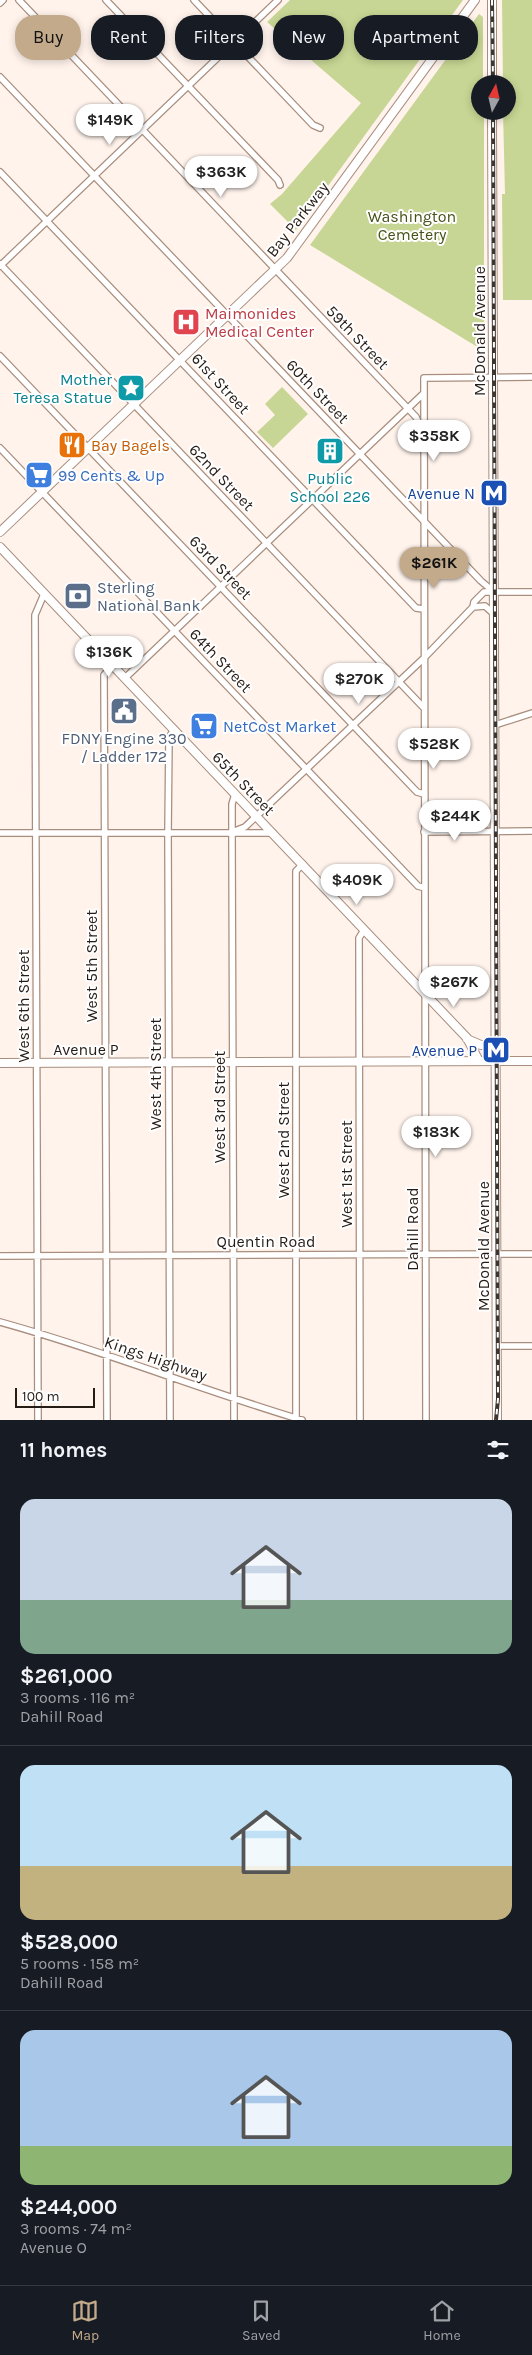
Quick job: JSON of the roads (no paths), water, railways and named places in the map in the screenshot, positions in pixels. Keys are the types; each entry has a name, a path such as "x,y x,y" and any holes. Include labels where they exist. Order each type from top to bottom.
{"main road":[{"name":"Bay Parkway","path":"0,532 289,255 475,0"},
{"path":"492,0 492,75"},
{"name":"McDonald Avenue","path":"492,120 497,1420"},
{"name":"65th Street","path":"0,547 467,1038 479,1061"},
{"name":"65th Street","path":"467,1038 481,1045 496,1045"},
{"name":"Avenue P","path":"0,1063 532,1061"}],"street":[{"path":"0,3 3,0"},
{"name":"59th Street","path":"19,0 420,422 424,435"},
{"path":"106,0 278,180 280,185"},
{"path":"194,0 209,15"},
{"path":"263,15 278,0"},
{"path":"0,265 216,60"},
{"path":"252,60 313,124 320,128"},
{"name":"60th Street","path":"0,77 423,521 494,592"},
{"name":"61st Street","path":"0,172 416,608 423,609"},
{"name":"62nd Street","path":"0,265 424,708"},
{"name":"63rd Street","path":"0,356 352,725 417,792 424,794"},
{"name":"Dahill Road","path":"426,1420 424,378 493,378"},
{"path":"493,378 532,378"},
{"path":"125,678 423,394"},
{"name":"64th Street","path":"0,448 418,886 424,888"},
{"path":"232,832 245,827 424,658 473,607 474,602 484,592 532,592"},
{"name":"West 6th Street","path":"38,1420 35,615 44,594"},
{"path":"473,607 485,606 494,614"},
{"name":"West 5th Street","path":"107,1420 104,675 113,665"},
{"path":"495,725 532,713"},
{"name":"West 4th Street","path":"170,1420 168,833 169,738 174,729"},
{"name":"West 3rd Street","path":"234,1420 232,804 235,794"},
{"path":"424,832 532,832"},
{"path":"0,833 273,833"},
{"name":"West 2nd Street","path":"299,1419 296,871 303,864"},
{"name":"West 1st Street","path":"360,1420 359,938 364,930"},
{"name":"Quentin Road","path":"0,1256 532,1254"},
{"name":"Kings Highway","path":"0,1322 299,1419"},
{"path":"497,1346 532,1346"}],"railway":[{"path":"492,0 493,75"},
{"path":"493,120 498,1399 496,1420"}],"place":[{"name":"Maimonides Medical Center","path":"186,322"},
{"name":"Mother Teresa Statue","path":"131,388"},
{"name":"Bay Bagels","path":"72,445"},
{"name":"Public School 226","path":"330,451"},
{"name":"99 Cents & Up","path":"39,475"},
{"name":"Avenue N","path":"494,493"},
{"name":"Sterling National Bank","path":"78,596"},
{"name":"FDNY Engine 330 / Ladder 172","path":"124,711"},
{"name":"NetCost Market","path":"204,726"},
{"name":"Avenue P","path":"496,1050"}],"park label":[{"name":"Washington Cemetery","path":"412,225"}]}
